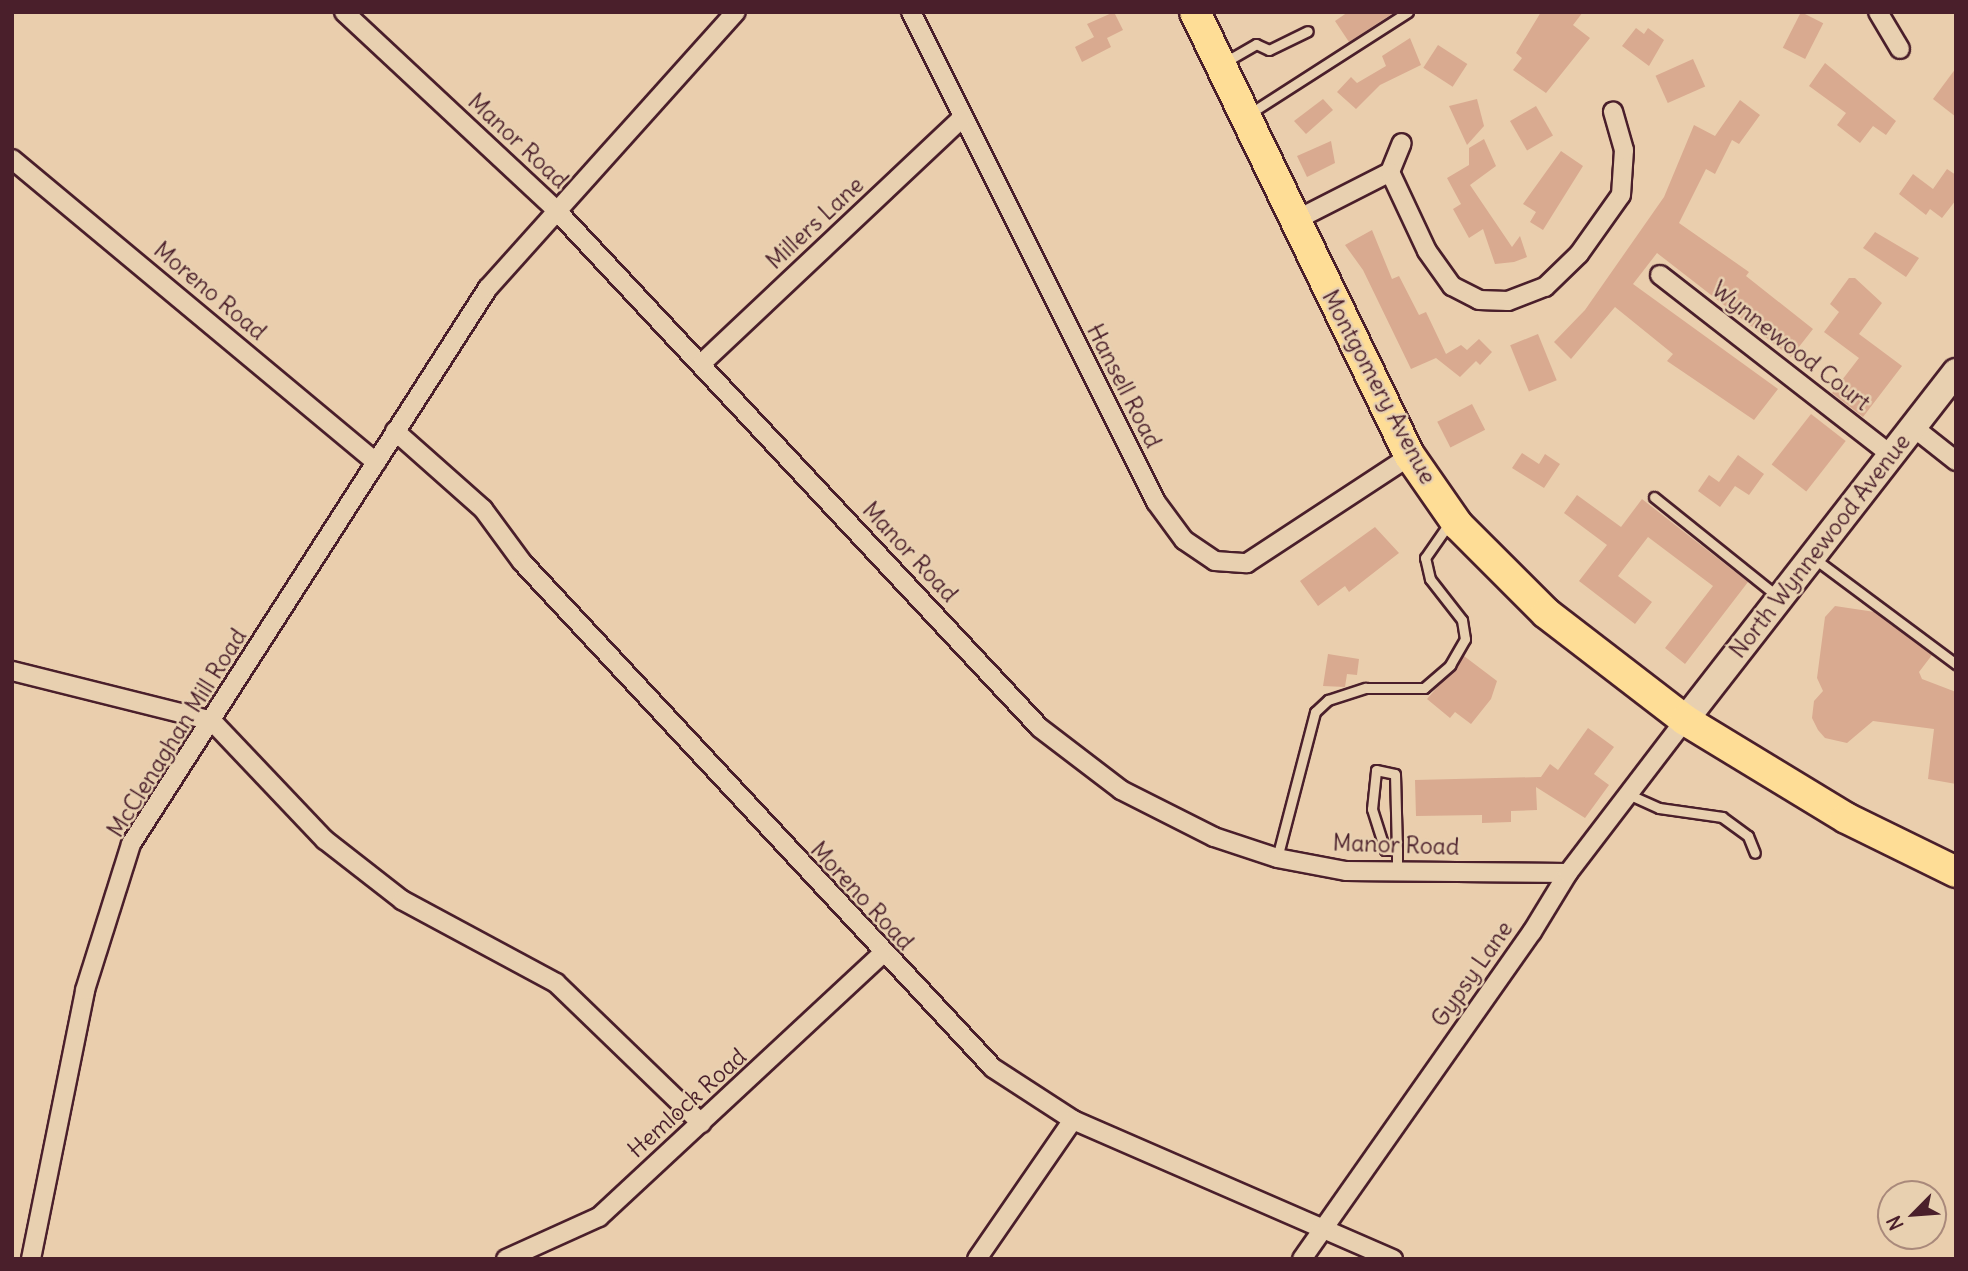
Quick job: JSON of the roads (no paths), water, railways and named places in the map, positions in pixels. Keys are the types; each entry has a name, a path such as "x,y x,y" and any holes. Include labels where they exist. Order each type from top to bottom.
{"main road":[{"name":"Montgomery Avenue","path":"1195,12 1410,456 1454,519 1546,613 1685,720 1846,818 1956,872"}],"street":[{"name":"Manor Road","path":"344,12 555,209 1040,728 1121,790 1214,837 1277,858 1346,871 1568,873"},
{"path":"395,431 488,288 555,209 736,12"},
{"name":"Hansell Road","path":"911,12 1156,502 1184,540 1215,561 1247,563 1410,456"},
{"path":"1878,12 1900,49"},
{"path":"1390,172 1427,251 1452,286 1479,300 1508,301 1545,287 1578,254 1621,195 1624,150 1613,112"},
{"name":"Millers Lane","path":"701,364 962,118"},
{"path":"1294,221 1390,172 1402,143"},
{"name":"Moreno Road","path":"12,159 376,462"},
{"name":"Wynnewood Court","path":"1660,275 1891,455"},
{"name":"North Wynnewood Avenue","path":"1685,720 1956,372"},
{"path":"1913,427 1956,461"},
{"name":"Moreno Road","path":"395,431 483,509 522,562 882,954 993,1068 1073,1120 1325,1226 1393,1259"},
{"name":"McClenaghan Mill Road","path":"31,1259 85,990 131,844 395,431"},
{"path":"12,671 212,721 325,840 402,900 556,983 701,1123"},
{"name":"Gypsy Lane","path":"1302,1259 1532,932 1568,873 1685,720"},
{"name":"Hemlock Road","path":"506,1259 599,1217 882,954"},
{"path":"977,1259 1073,1120"}],"lane":[{"path":"1244,117 1408,12"},
{"path":"1220,64 1256,44 1269,50 1308,30"},
{"path":"1654,497 1779,597"},
{"path":"1277,858 1315,712 1328,700 1366,688 1424,688 1450,665 1465,639 1462,620 1430,579 1425,558 1454,519"},
{"path":"1811,556 1956,664"},
{"path":"1397,850 1385,850 1373,809 1376,770 1395,774 1397,850 1397,872"},
{"path":"1630,795 1659,808 1722,817 1748,836 1755,853"}]}
